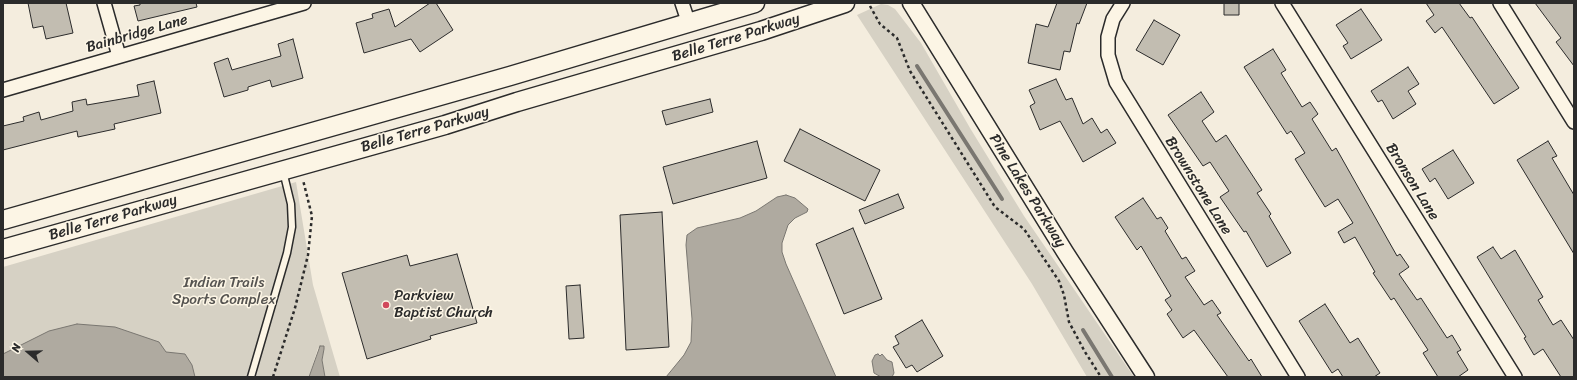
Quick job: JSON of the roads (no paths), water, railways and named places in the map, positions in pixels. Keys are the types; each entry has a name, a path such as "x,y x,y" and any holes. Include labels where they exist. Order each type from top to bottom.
{"main road":[{"name":"Belle Terre Parkway","path":"3,220 503,79 755,3"},
{"name":"Belle Terre Parkway","path":"3,249 437,127 517,102 696,51 845,3"}],"street":[{"path":"104,3 120,56"},
{"path":"682,3 689,24"},
{"name":"Pine Lakes Parkway","path":"911,3 1065,252 1146,377"},
{"name":"Brownstone Lane","path":"1123,3 1113,19 1108,37 1108,55 1116,82 1298,377"},
{"name":"Bronson Lane","path":"1282,3 1515,377"},
{"path":"1500,3 1574,122"},
{"name":"Bainbridge Lane","path":"3,90 298,4"}],"lane":[{"path":"251,377 287,253 292,218 291,204 283,170"}],"waterway":[{"path":"917,66 1002,199"},
{"path":"1083,330 1112,377"}],"place":[{"name":"Parkview Baptist Church","path":"386,305"}],"park label":[{"name":"Indian Trails Sports Complex","path":"224,292"}]}
